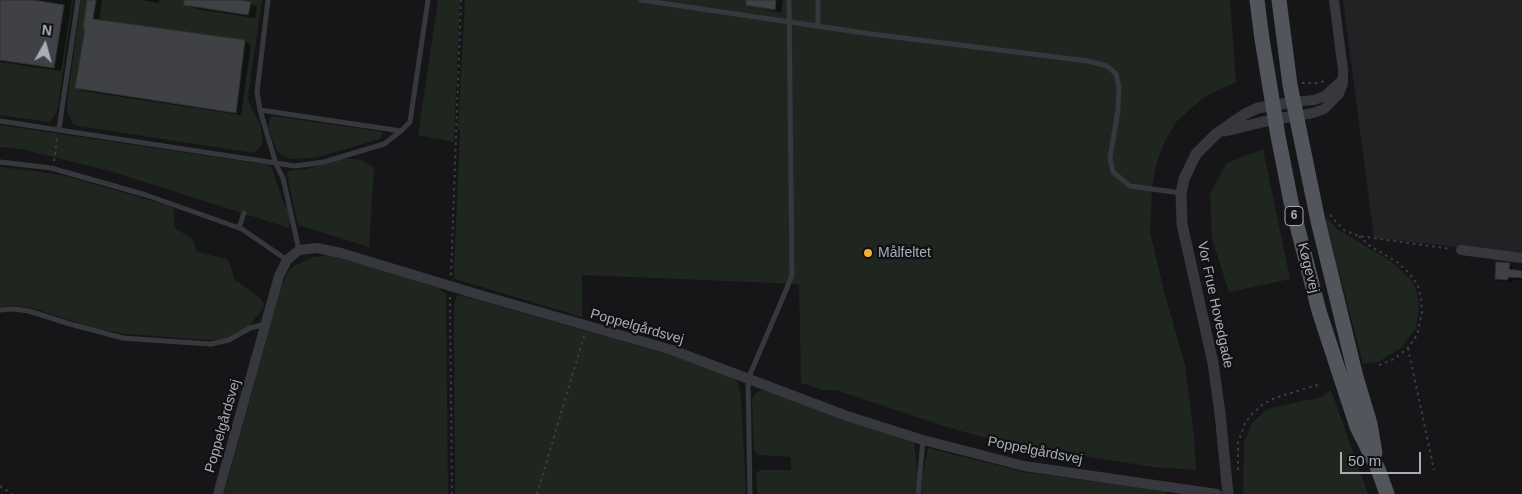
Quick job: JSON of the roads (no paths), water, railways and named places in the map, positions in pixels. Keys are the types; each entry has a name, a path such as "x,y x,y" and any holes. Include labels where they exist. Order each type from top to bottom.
{"main road":[{"name":"Køgevej","path":"1257,0 1274,112 1291,202 1319,311 1356,427 1378,470 1387,494"},
{"name":"Køgevej","path":"1279,0 1295,109 1326,259 1370,424 1378,470"}],"street":[{"path":"1295,109 1325,96 1340,82 1343,70 1334,0"},
{"name":"Vor Frue Hovedgade","path":"1228,494 1213,363 1182,224 1181,193 1184,179 1196,154 1216,134 1274,112 1295,109"},
{"name":"Poppelgårdsvej","path":"218,494 279,276 287,260 299,250 317,248 341,253 672,350 847,416 923,440 1024,466 1191,492 1217,494"},
{"path":"1461,250 1522,258"}],"lane":[{"path":"59,129 78,0"},
{"path":"268,0 257,92 260,110 276,164 283,178 299,250"},
{"path":"0,121 276,164 295,166 324,162 384,144 410,122 428,0"},
{"path":"640,0 818,26 1088,61 1107,66 1116,74 1120,87 1110,158 1113,172 1130,186 1181,193"},
{"path":"750,494 748,379 792,275 788,0"},
{"path":"818,0 818,26"},
{"path":"260,110 401,131"},
{"path":"0,162 54,169 146,195 239,228 287,260"},
{"path":"239,228 244,213"},
{"path":"0,310 29,311 123,338 211,344 228,340 250,328 266,324"},
{"path":"918,494 923,440"}],"place":[{"name":"Målfeltet","path":"868,253"}]}
